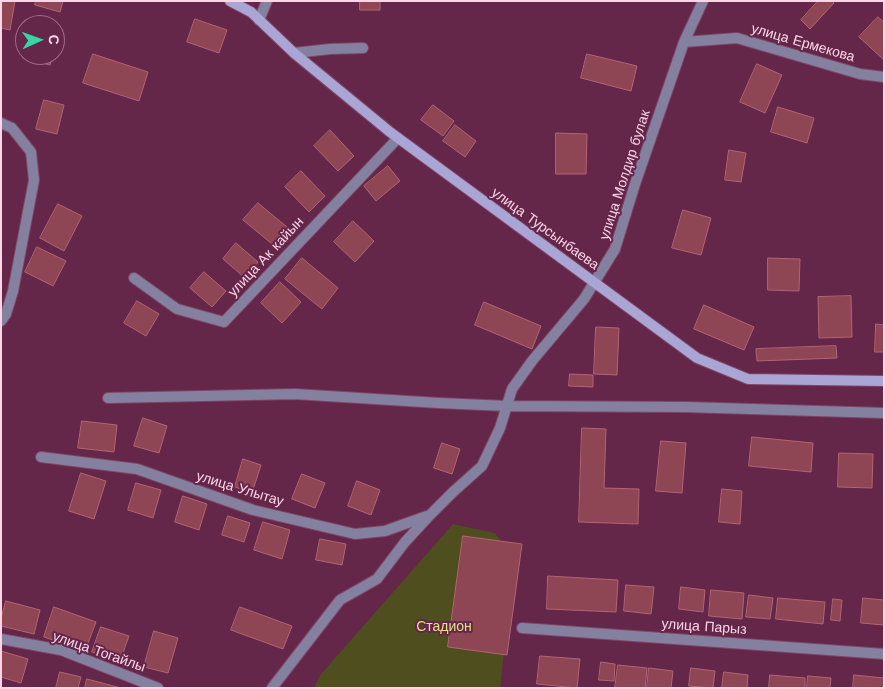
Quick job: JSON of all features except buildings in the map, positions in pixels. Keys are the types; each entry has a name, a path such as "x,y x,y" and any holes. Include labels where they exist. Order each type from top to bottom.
{"street":[{"name":"улица Турсынбаева","path":"230,1 251,12 294,53 398,138 697,358 748,379 884,381"},
{"path":"259,20 267,1"},
{"name":"улица Молдир булак","path":"272,688 340,600 377,579 405,542 429,516 482,466 500,428 512,389 532,360 584,299 615,249 635,184 684,42 703,1"},
{"name":"улица Ермекова","path":"684,42 737,38 860,74 884,77"},
{"path":"294,53 363,48"},
{"path":"1,123 12,128 31,152 34,180 13,291 6,314 1,321"},
{"name":"улица Ак кайын","path":"134,278 176,309 224,322 398,138"},
{"path":"108,398 295,394 507,406 685,407 884,414"},
{"name":"улица Улытау","path":"41,458 136,469 254,510 355,534 385,531 429,516"},
{"name":"улица Парыз","path":"522,628 884,654"},
{"name":"улица Тогайлы","path":"1,639 60,650 158,688"}],"green space":[{"name":"Стадион","path":"453,524 495,533 514,559 500,688 314,688 321,674"}]}
